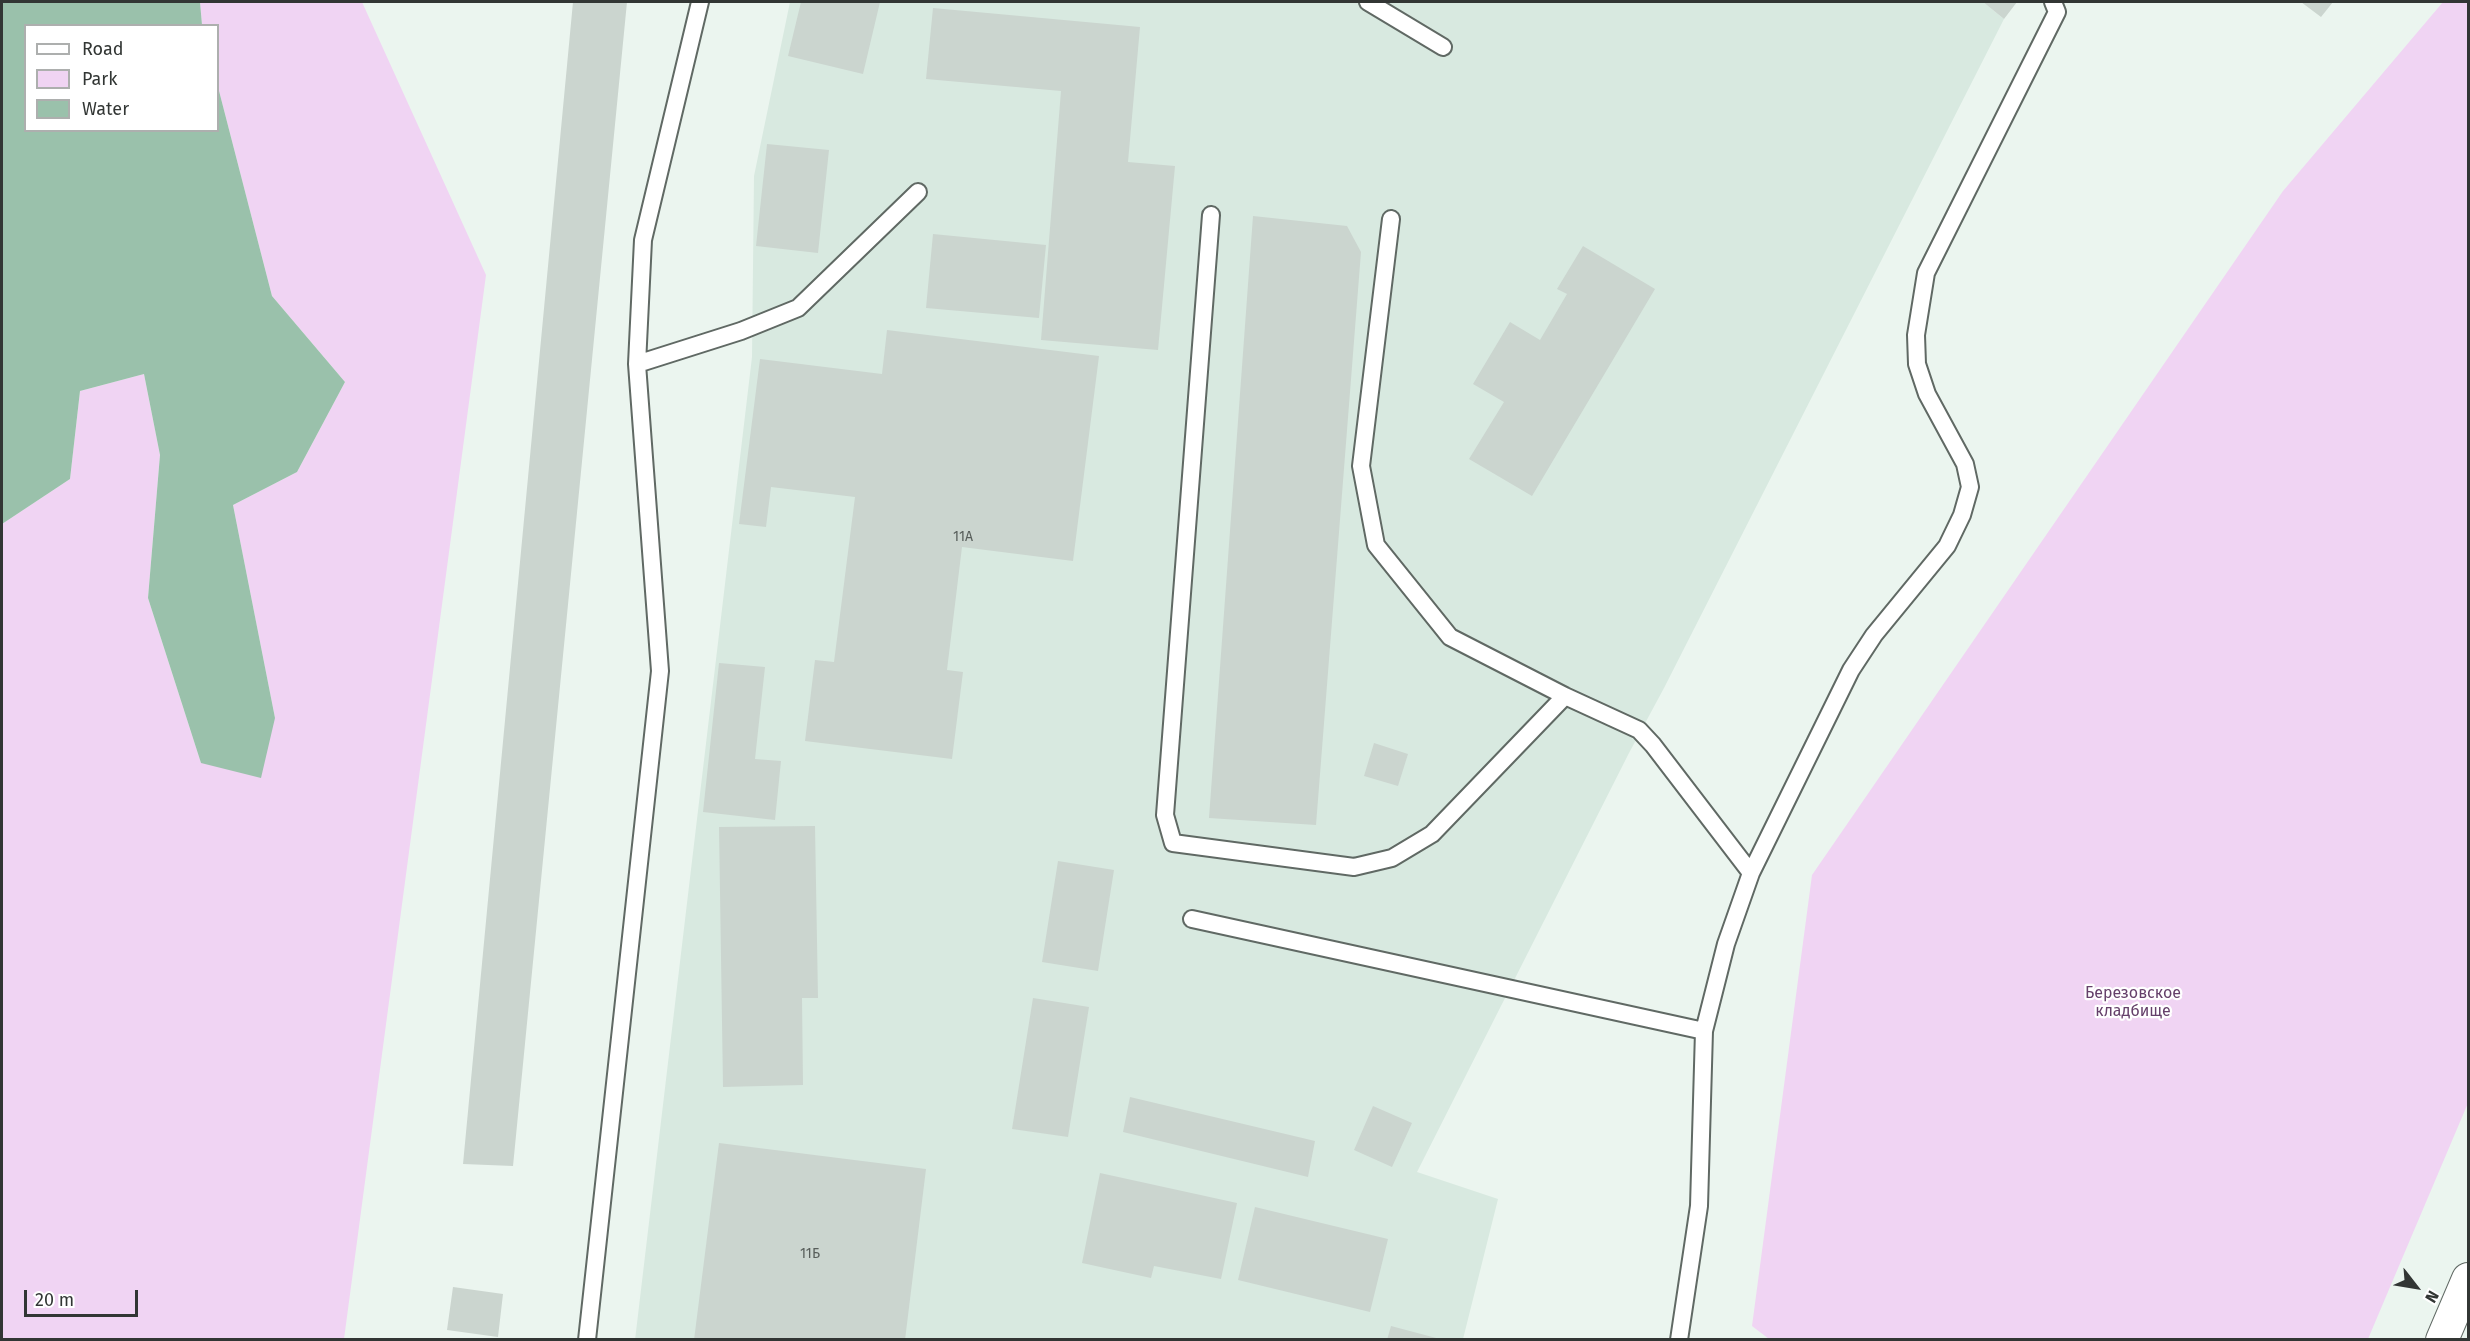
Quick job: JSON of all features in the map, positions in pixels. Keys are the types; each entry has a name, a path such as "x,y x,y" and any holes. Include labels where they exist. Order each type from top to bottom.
{"street":[{"path":"2442,1340 2469,1279"}],"lane":[{"path":"587,1340 660,671 637,364 643,240 700,2"},
{"path":"1368,2 1443,48"},
{"path":"1679,1340 1700,1206 1704,1031 1726,944 1751,873 1851,670 1874,635 1947,546 1962,515 1970,487 1965,464 1927,393 1917,364 1916,335 1926,273 2057,12 2053,2"},
{"path":"637,364 741,331 798,308 918,192"},
{"path":"1211,215 1165,815 1173,843 1354,867 1392,858 1432,834 1564,696"},
{"path":"1391,219 1361,466 1376,545 1450,637 1564,696 1639,730 1751,873"},
{"path":"1192,919 1704,1031"}],"shaded area":[{"path":"790,2 1983,2 2004,19 1417,1172 1498,1199 1463,1339 635,1340 752,357 754,176"}],"green space":[{"path":"200,2 362,2 486,275 344,1339 2,1339 2,524 70,479 80,391 144,374 160,455 148,598 201,763 275,718 233,505 297,472 345,382 272,296 219,91 219,24 202,24"},
{"name":"Березовское кладбище","path":"2443,2 2468,2 2468,1103 2368,1339 1769,1339 1752,1326 1812,875 2283,191"}],"water":[{"path":"2,2 200,2 202,24 24,24 24,132 219,132 219,91 272,296 345,382 297,472 233,505 275,718 261,778 201,763 148,598 160,455 144,374 80,391 70,479 2,524"}],"building":[{"path":"573,2 627,2 513,1166 463,1164"},
{"path":"801,2 880,2 863,74 788,56"},
{"path":"1983,2 2017,2 2004,19"},
{"path":"2301,2 2333,2 2321,17"},
{"path":"933,8 1140,27 1128,162 1175,166 1158,350 1041,340 1061,91 926,79"},
{"path":"767,144 829,150 818,253 756,246"},
{"path":"1253,216 1347,226 1361,252 1316,825 1209,818"},
{"path":"933,234 1046,245 1039,318 926,308"},
{"path":"1583,246 1655,289 1532,496 1469,459 1504,402 1473,384 1510,322 1540,340 1567,294 1557,289"},
{"path":"887,330 1099,356 1073,561 962,547 947,670 963,672 952,759 805,741 815,660 834,662 855,497 771,487 766,527 739,524 760,359 882,374"},
{"path":"719,663 765,667 755,759 781,761 775,820 703,812"},
{"path":"1374,743 1408,754 1398,786 1364,776"},
{"path":"815,826 818,998 802,998 803,1085 723,1087 719,827"},
{"path":"1058,861 1114,870 1098,971 1042,962"},
{"path":"1033,998 1089,1007 1068,1137 1012,1129"},
{"path":"1130,1097 1315,1141 1308,1177 1123,1132"},
{"path":"1373,1106 1412,1123 1392,1167 1354,1150"},
{"path":"719,1143 926,1169 905,1340 694,1340"},
{"path":"1100,1173 1237,1203 1221,1279 1154,1266 1151,1278 1082,1263"},
{"path":"1255,1207 1388,1239 1370,1312 1238,1280"},
{"path":"453,1287 503,1294 498,1337 447,1330"},
{"path":"1391,1326 1440,1339 1440,1340 1387,1340"}]}
